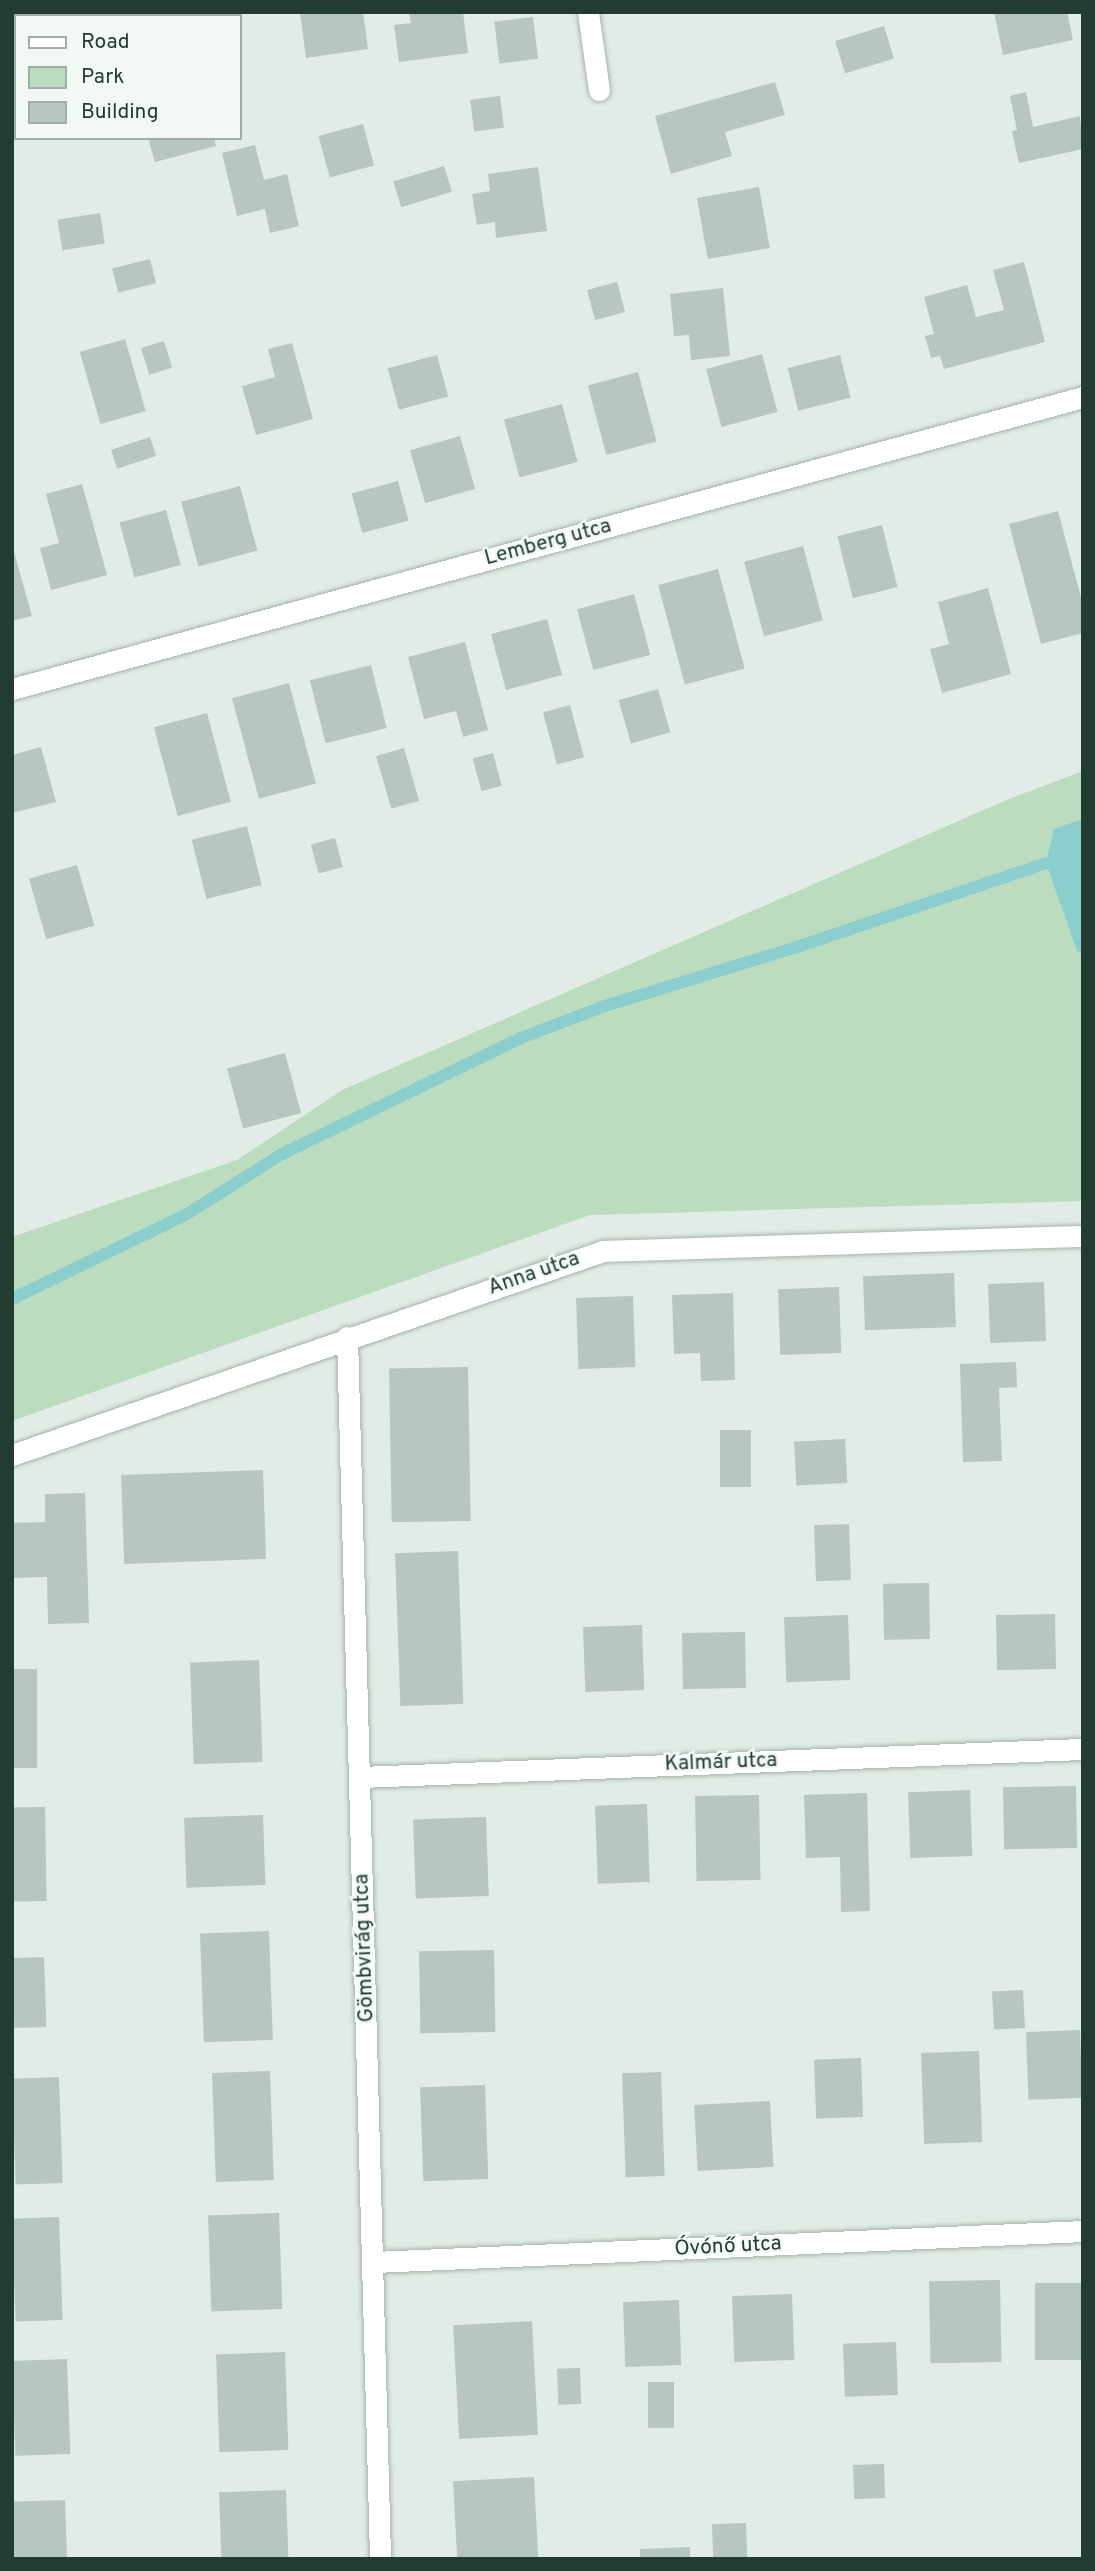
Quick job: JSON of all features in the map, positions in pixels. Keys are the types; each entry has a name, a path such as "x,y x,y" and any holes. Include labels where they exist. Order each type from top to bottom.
{"street":[{"path":"588,12 599,90"},
{"name":"Lemberg utca","path":"12,689 1083,397"},
{"name":"Anna utca","path":"12,1455 347,1337 603,1251 1083,1236"},
{"name":"Gömbvirág utca","path":"347,1337 380,2559"},
{"name":"Kalmár utca","path":"360,1777 1083,1749"},
{"name":"Óvónő utca","path":"374,2262 1083,2231"}],"green space":[{"path":"1083,771 1083,1201 590,1215 12,1421 12,1237 237,1160 342,1090 1011,798"}],"water":[{"path":"1083,819 1083,954 1077,951 1046,863 1054,829"}],"building":[{"path":"300,12 363,12 368,49 306,58"},
{"path":"409,12 463,12 468,53 399,62 394,25 411,23"},
{"path":"994,12 1067,12 1073,40 1003,55"},
{"path":"533,17 538,59 499,63 494,22"},
{"path":"884,26 894,59 845,73 835,41"},
{"path":"775,82 785,115 725,132 732,156 671,174 655,116"},
{"path":"1026,92 1033,127 1080,116 1083,149 1019,163 1012,131 1017,130 1010,96"},
{"path":"500,96 504,128 474,131 470,100"},
{"path":"363,124 374,166 330,177 319,136"},
{"path":"149,140 214,140 216,146 155,162"},
{"path":"255,145 264,180 287,174 299,226 270,233 265,209 237,216 222,153"},
{"path":"444,166 452,192 401,207 393,181"},
{"path":"538,167 547,231 496,238 495,222 477,225 472,194 490,191 488,174"},
{"path":"759,187 770,248 708,259 697,198"},
{"path":"100,213 105,244 62,250 58,220"},
{"path":"150,259 156,283 118,293 112,268"},
{"path":"1024,262 1045,342 944,369 940,356 931,358 925,336 934,334 924,297 967,285 976,317 1004,310 993,270"},
{"path":"617,282 625,312 595,320 587,290"},
{"path":"723,288 730,356 691,360 689,335 674,336 670,294"},
{"path":"125,339 146,411 100,424 80,352"},
{"path":"164,341 172,368 149,375 141,348"},
{"path":"292,343 313,419 256,435 242,386 275,377 268,349"},
{"path":"762,354 778,412 722,427 706,369"},
{"path":"437,355 448,397 399,410 388,368"},
{"path":"840,355 851,398 798,411 788,368"},
{"path":"638,372 657,442 606,455 588,385"},
{"path":"562,404 578,462 520,477 504,420"},
{"path":"460,436 475,489 425,503 410,450"},
{"path":"150,437 156,456 117,469 111,450"},
{"path":"398,481 409,521 362,533 352,493"},
{"path":"82,484 107,575 51,590 40,548 59,543 46,494"},
{"path":"240,486 257,551 198,567 181,502"},
{"path":"166,510 181,565 134,577 120,522"},
{"path":"1058,511 1083,605 1083,633 1041,644 1009,524"},
{"path":"882,525 897,587 853,598 837,536"},
{"path":"12,545 32,616 12,621"},
{"path":"803,546 823,620 764,636 744,562"},
{"path":"718,569 745,668 685,685 658,585"},
{"path":"988,588 1011,674 942,693 930,649 949,644 938,602"},
{"path":"634,594 650,655 593,670 577,609"},
{"path":"547,619 562,675 506,690 491,634"},
{"path":"465,642 488,730 463,737 456,711 424,719 408,657"},
{"path":"371,665 387,728 326,743 310,680"},
{"path":"289,683 316,783 259,799 232,698"},
{"path":"658,689 670,732 631,744 619,700"},
{"path":"570,705 584,757 557,764 543,712"},
{"path":"207,713 231,802 178,816 154,727"},
{"path":"41,747 56,802 12,813 12,755"},
{"path":"404,748 419,801 391,809 376,756"},
{"path":"493,753 502,786 482,791 473,758"},
{"path":"247,826 262,885 206,899 192,840"},
{"path":"335,838 343,867 319,873 311,844"},
{"path":"77,865 94,926 46,939 29,879"},
{"path":"285,1053 301,1113 243,1128 227,1069"},
{"path":"954,1273 956,1327 865,1330 863,1276"},
{"path":"1044,1282 1046,1341 990,1343 988,1284"},
{"path":"839,1287 841,1353 780,1355 778,1289"},
{"path":"733,1293 735,1380 701,1381 700,1353 674,1354 672,1295"},
{"path":"633,1296 635,1367 579,1369 576,1298"},
{"path":"1016,1362 1017,1387 999,1388 1002,1461 963,1462 960,1364"},
{"path":"468,1367 471,1521 392,1522 389,1368"},
{"path":"720,1430 751,1430 751,1487 720,1487"},
{"path":"845,1439 847,1483 796,1486 794,1442"},
{"path":"263,1470 266,1559 124,1564 121,1475"},
{"path":"85,1493 89,1623 48,1624 47,1577 12,1578 12,1523 45,1522 45,1494"},
{"path":"849,1524 851,1580 816,1581 814,1525"},
{"path":"458,1551 463,1704 400,1706 395,1553"},
{"path":"929,1583 930,1639 884,1640 883,1584"},
{"path":"1055,1614 1056,1669 997,1670 996,1615"},
{"path":"848,1615 850,1680 786,1682 784,1617"},
{"path":"642,1625 644,1690 585,1692 583,1627"},
{"path":"745,1632 746,1688 683,1689 682,1633"},
{"path":"259,1660 263,1762 194,1764 190,1662"},
{"path":"12,1669 37,1669 37,1768 12,1768"},
{"path":"1076,1786 1077,1848 1004,1849 1003,1787"},
{"path":"970,1790 972,1856 910,1858 908,1792"},
{"path":"867,1793 870,1911 841,1912 840,1857 806,1858 804,1795"},
{"path":"759,1795 760,1880 696,1881 695,1796"},
{"path":"647,1804 650,1882 598,1884 595,1806"},
{"path":"45,1807 47,1901 14,1902 12,1808"},
{"path":"263,1815 265,1885 186,1888 184,1818"},
{"path":"486,1817 489,1896 416,1898 413,1820"},
{"path":"269,1931 273,2040 204,2042 200,1933"},
{"path":"494,1950 495,2032 420,2033 419,1951"},
{"path":"44,1957 46,2027 14,2028 12,1958"},
{"path":"1023,1990 1025,2028 994,2030 992,1992"},
{"path":"1080,2030 1082,2098 1028,2100 1026,2032"},
{"path":"979,2051 982,2142 924,2144 921,2053"},
{"path":"861,2058 863,2117 816,2119 814,2060"},
{"path":"270,2071 274,2180 216,2182 212,2073"},
{"path":"661,2072 665,2176 626,2177 622,2073"},
{"path":"59,2077 63,2183 16,2185 12,2079"},
{"path":"485,2085 488,2179 423,2181 420,2087"},
{"path":"770,2101 773,2167 698,2171 694,2105"},
{"path":"279,2213 282,2309 211,2311 208,2215"},
{"path":"59,2217 63,2320 16,2322 12,2219"},
{"path":"1000,2280 1001,2362 930,2363 929,2281"},
{"path":"1035,2283 1083,2283 1083,2360 1035,2360"},
{"path":"792,2294 794,2360 734,2362 732,2296"},
{"path":"679,2300 681,2365 625,2367 623,2302"},
{"path":"532,2321 538,2435 459,2439 453,2325"},
{"path":"896,2342 898,2395 845,2397 843,2344"},
{"path":"285,2352 288,2450 219,2452 216,2354"},
{"path":"67,2359 70,2454 15,2456 12,2361"},
{"path":"580,2368 581,2404 558,2405 557,2369"},
{"path":"648,2382 674,2382 674,2428 648,2428"},
{"path":"884,2464 885,2498 854,2499 853,2465"},
{"path":"534,2477 538,2559 457,2559 453,2481"},
{"path":"286,2490 288,2559 221,2559 219,2492"},
{"path":"65,2500 67,2559 14,2559 12,2502"},
{"path":"746,2523 747,2557 713,2558 712,2524"},
{"path":"690,2547 690,2559 640,2559 640,2549"}],"waterway":[{"path":"12,1299 187,1214 282,1154 521,1038 605,1006 800,946 1046,863"}]}
